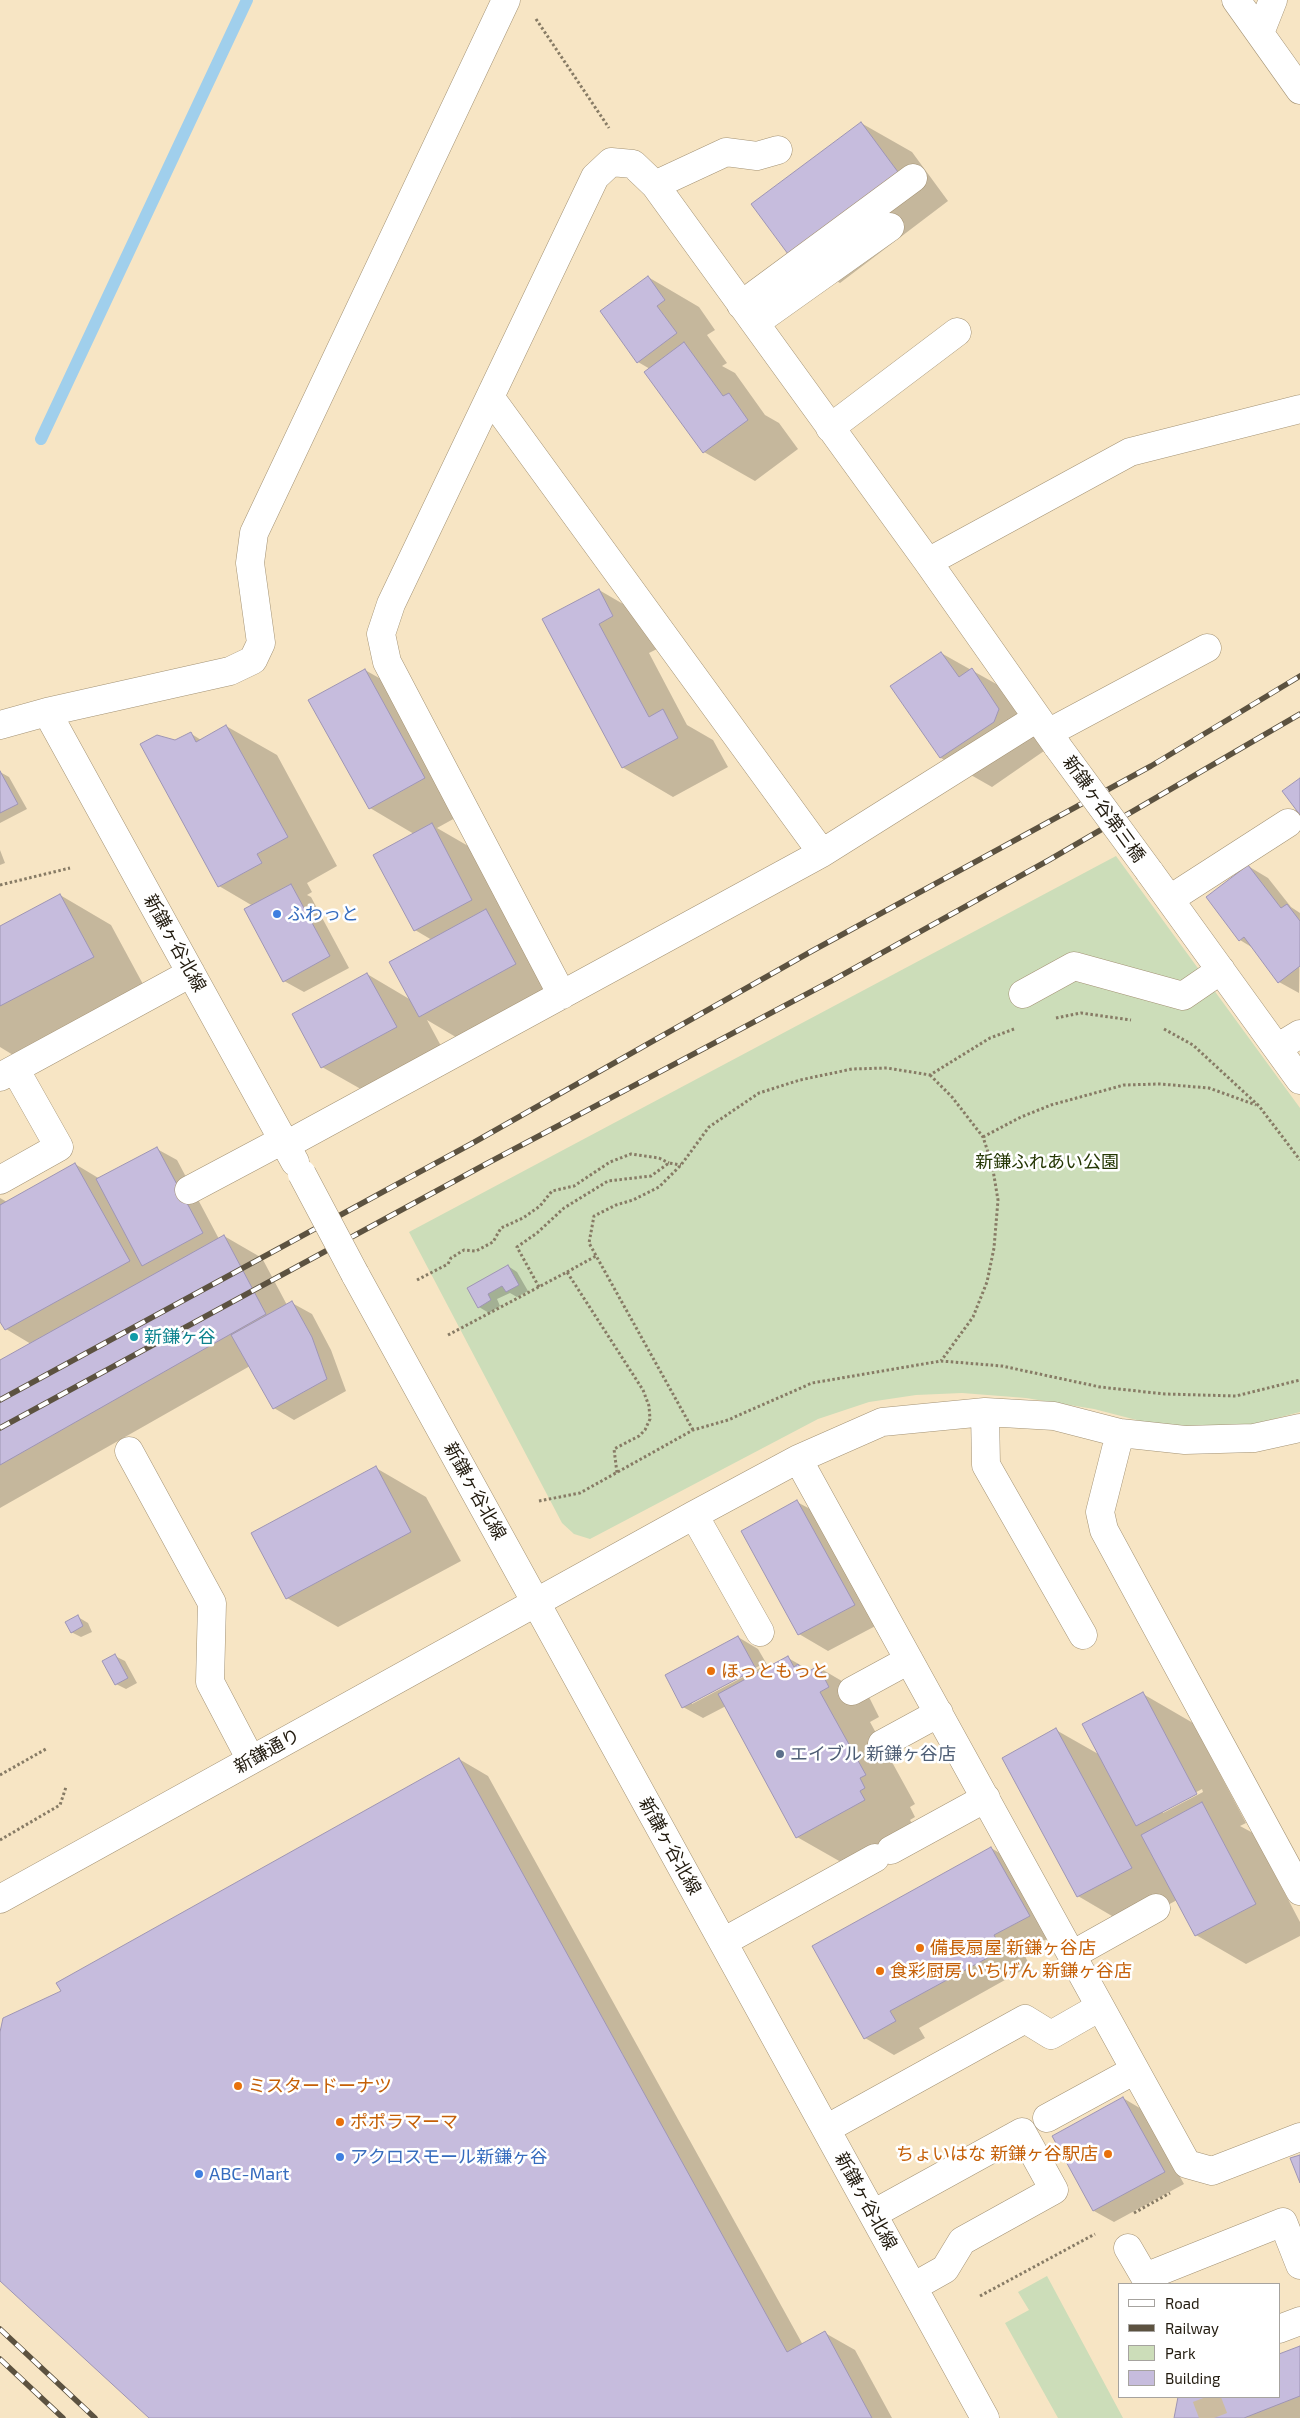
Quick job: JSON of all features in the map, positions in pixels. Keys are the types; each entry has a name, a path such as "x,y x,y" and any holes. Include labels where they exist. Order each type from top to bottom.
{"street":[{"path":"0,725 47,712 230,671 253,660 261,643 250,563 254,534 506,0"},
{"path":"1236,0 1300,90"},
{"path":"1260,33 1273,0"},
{"path":"655,185 726,152 757,156 778,150"},
{"path":"562,995 387,662 382,634 391,604 595,176 611,162 633,164"},
{"name":"新鎌ヶ谷第三橋","path":"633,164 655,185 928,562 1048,733 1300,1080"},
{"path":"748,314 913,178"},
{"path":"748,314 890,227"},
{"path":"830,428 957,332"},
{"path":"490,397 822,852"},
{"path":"928,562 1130,452 1300,409"},
{"path":"189,1190 285,1143 562,995 822,852 1207,648"},
{"name":"新鎌ヶ谷北線","path":"47,712 302,1174 535,1603 573,1668 985,2418"},
{"path":"1170,900 1288,823"},
{"path":"1023,994 1074,966 1184,996 1221,970"},
{"path":"0,1180 59,1147 8,1073 191,973"},
{"path":"1277,1048 1300,1034"},
{"path":"985,1412 986,1465 1083,1635"},
{"name":"新鎌通り","path":"0,1899 694,1515 798,1459 882,1422 985,1412 1054,1416 1120,1433 1185,1440 1254,1438 1300,1428"},
{"path":"1120,1433 1100,1512 1104,1530 1300,1891"},
{"path":"129,1451 212,1603 210,1682 251,1760"},
{"path":"798,1459 1187,2164 1212,2171 1300,2137"},
{"path":"694,1515 760,1632"},
{"path":"852,1691 909,1660"},
{"path":"882,1744 939,1713"},
{"path":"723,1942 986,1798"},
{"path":"1072,1955 1156,1908"},
{"path":"826,2129 1026,2019 1051,2034 1100,2007"},
{"path":"1047,2118 1135,2070"},
{"path":"873,2214 1022,2132 1054,2190 962,2241 945,2269 913,2286"},
{"path":"1128,2248 1147,2281 1283,2222 1300,2265"},
{"path":"1280,2330 1300,2321"}],"path":[{"path":"539,23 633,164"},
{"path":"0,885 70,868"},
{"path":"1047,1019 1080,1013 1140,1023"},
{"path":"930,1075 990,1038 1022,1025"},
{"path":"1156,1027 1193,1044 1259,1106 1300,1160"},
{"path":"539,1501 580,1493 693,1430 588,1243 594,1216 616,1205 634,1200 659,1187 680,1165 709,1127 759,1093 800,1080 852,1069 888,1068 930,1075 952,1096 982,1138 992,1164 998,1200 994,1248 988,1282 973,1317 940,1361"},
{"path":"982,1138 1021,1117 1051,1105 1124,1085 1160,1084 1209,1088 1259,1106"},
{"path":"418,1280 448,1264 451,1258 464,1250 476,1251 493,1242 500,1228 523,1218 540,1206 552,1191 574,1186 610,1162 631,1154 659,1158 669,1163 680,1165"},
{"path":"539,1287 517,1247 537,1233 564,1208 608,1180 651,1176 669,1163"},
{"path":"448,1335 596,1256"},
{"path":"567,1272 643,1390 649,1406 650,1420 645,1430 639,1436 614,1449 617,1473"},
{"path":"0,1776 46,1749"},
{"path":"0,1840 60,1805 66,1787"}],"green space":[{"name":"新鎌ふれあい公園","path":"1116,856 1300,1108 1300,1412 1251,1425 1211,1430 1156,1425 1094,1409 1026,1398 962,1393 916,1395 869,1402 818,1419 590,1539 574,1534 562,1523 409,1232"},
{"path":"1047,2276 1123,2418 1058,2418 1005,2323 1029,2310 1018,2292"}],"building":[{"path":"861,122 898,172 788,254 751,204"},
{"path":"648,276 665,300 657,306 677,333 637,363 600,311"},
{"path":"684,342 723,396 729,393 748,420 703,453 644,372"},
{"path":"599,589 613,616 599,624 649,717 663,709 678,738 622,768 542,619"},
{"path":"941,652 959,677 972,668 999,709 994,722 940,758 890,686"},
{"path":"365,669 425,778 369,809 308,700"},
{"path":"226,725 288,837 257,854 262,863 218,887 140,744 157,735 175,740 191,732 196,742"},
{"path":"0,771 18,804 0,813"},
{"path":"1300,778 1300,815 1282,791"},
{"path":"432,823 472,900 414,931 373,855"},
{"path":"1248,865 1281,908 1287,904 1300,921 1300,966 1278,983 1244,937 1239,941 1206,897"},
{"path":"291,884 330,956 283,982 244,909"},
{"path":"60,894 94,957 0,1006 0,926"},
{"path":"486,909 516,964 419,1017 389,962"},
{"path":"367,973 397,1027 321,1068 292,1014"},
{"path":"157,1147 203,1233 142,1266 96,1179"},
{"path":"75,1163 130,1261 5,1330 0,1322 0,1205"},
{"name":"新鎌ヶ谷","path":"224,1235 266,1314 0,1465 0,1360"},
{"path":"508,1265 519,1285 506,1292 502,1286 488,1294 491,1300 478,1308 467,1288"},
{"path":"292,1301 312,1337 327,1379 273,1409 231,1335"},
{"path":"376,1466 411,1532 286,1599 251,1533"},
{"path":"797,1500 855,1605 798,1635 741,1531"},
{"path":"78,1615 83,1626 71,1633 65,1622"},
{"path":"738,1636 756,1669 682,1708 665,1675"},
{"path":"115,1654 128,1678 115,1685 102,1661"},
{"path":"788,1656 794,1667 798,1664 804,1674 818,1666 829,1687 820,1692 866,1775 860,1778 865,1788 860,1791 865,1800 796,1838 718,1694"},
{"path":"1143,1692 1197,1794 1136,1826 1082,1724"},
{"path":"1056,1728 1132,1868 1077,1897 1002,1758"},
{"name":"アクロスモール新鎌ヶ谷","path":"459,1758 787,2352 825,2331 872,2418 149,2418 0,2281 0,2032 3,2018 61,1991 56,1983"},
{"path":"1202,1802 1256,1904 1195,1936 1141,1835"},
{"path":"991,1847 1030,1916 994,1935 1002,1950 890,2011 896,2021 864,2039 812,1946"},
{"path":"1123,2097 1165,2172 1093,2211 1052,2136"},
{"path":"1300,2155 1300,2183 1290,2158"},
{"path":"1300,2346 1300,2396 1244,2418 1174,2418 1178,2398 1280,2398 1280,2354"}],"waterway":[{"path":"41,439 247,0"}],"tunnel":[{"path":"1206,2398 1214,2418"}],"railway":[{"path":"0,1400 471,1144 812,951 1151,766 1300,676"},
{"path":"0,1428 486,1164 835,979 1049,860 1300,714"},
{"path":"0,2329 95,2418"},
{"path":"0,2359 63,2418"}],"place":[{"name":"ふわっと","path":"277,914"},
{"name":"新鎌ヶ谷","path":"134,1337"},
{"name":"ほっともっと","path":"711,1671"},
{"name":"エイブル 新鎌ヶ谷店","path":"780,1754"},
{"name":"備長扇屋 新鎌ヶ谷店","path":"920,1948"},
{"name":"食彩厨房 いちげん 新鎌ヶ谷店","path":"880,1971"},
{"name":"ミスタードーナツ","path":"238,2086"},
{"name":"ポポラマーマ","path":"340,2122"},
{"name":"ちょいはな 新鎌ヶ谷駅店","path":"1108,2154"},
{"name":"アクロスモール新鎌ヶ谷","path":"340,2157"},
{"name":"ABC-Mart","path":"199,2174"}]}
